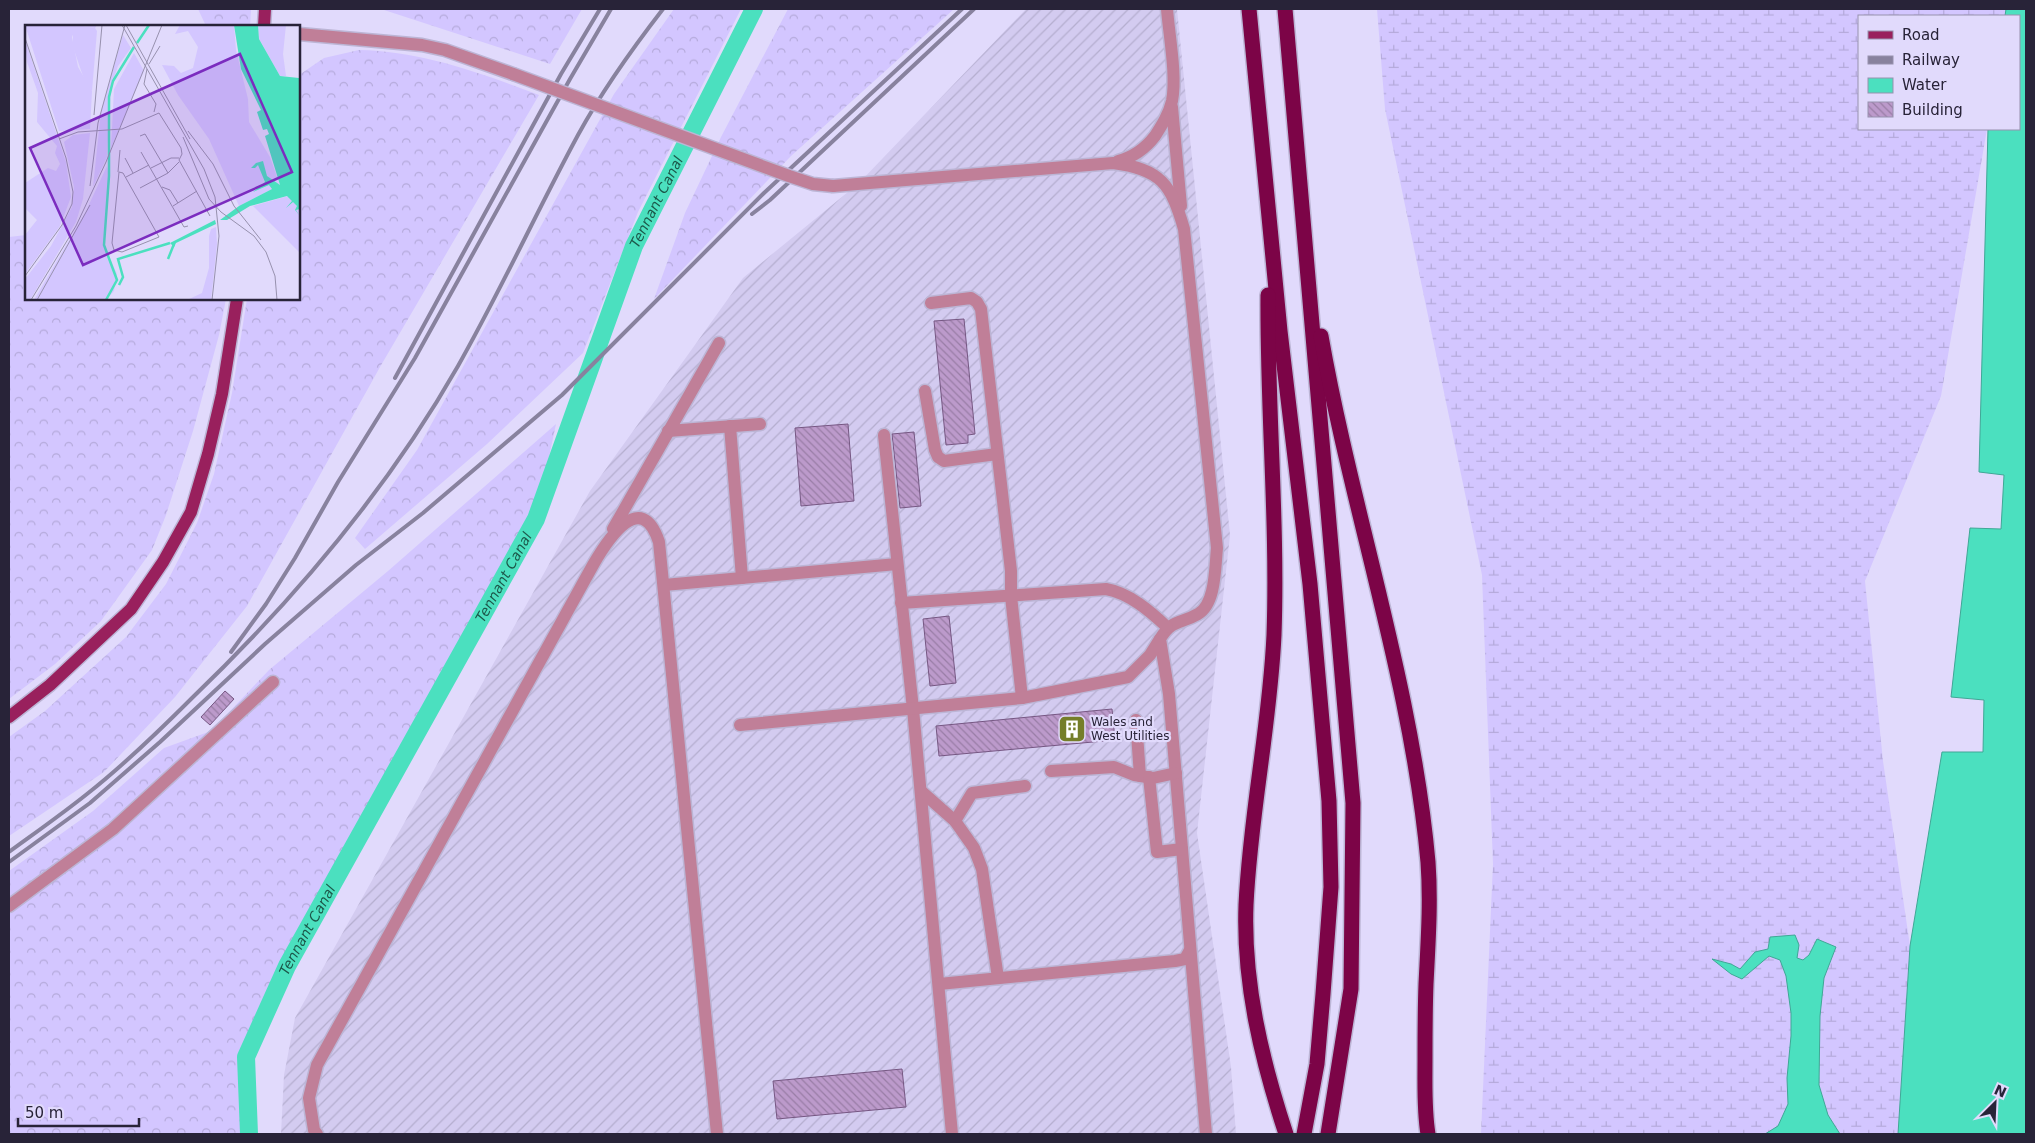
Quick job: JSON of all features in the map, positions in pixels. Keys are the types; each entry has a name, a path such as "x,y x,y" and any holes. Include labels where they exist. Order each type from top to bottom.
{"highway":[{"path":"1249,9 1269,221 1310,584 1329,801 1330,887 1324,984 1317,1064 1304,1134"},
{"path":"1285,9 1329,536 1354,803 1351,989 1328,1134"},
{"path":"1269,221 1267,340 1276,559 1273,661 1252,830 1246,907 1249,978 1264,1059 1286,1134"},
{"path":"1306,249 1329,379 1402,698 1419,790 1428,863 1430,926 1426,994 1425,1071 1428,1134"}],"main road":[{"path":"264,25 265,9"},
{"path":"9,717 50,685 131,609 163,562 190,512 208,454 222,394 237,300"}],"lane":[{"path":"740,725 1022,698 1128,677 1150,654 1167,627 1200,614 1208,604 1213,587 1217,548 1172,102 1173,83 1167,9"},
{"path":"300,34 422,45 445,50 813,184 833,186 1113,163 1131,165 1151,173 1166,185 1176,201 1184,229"},
{"path":"1113,163 1132,157 1148,144 1165,122 1172,102"},
{"path":"931,303 972,298 981,309 1011,571 1011,596 1022,698"},
{"path":"317,1134 314,1130 309,1098 317,1065 668,431 719,343"},
{"path":"926,391 935,450 938,457 944,461 997,454"},
{"path":"668,431 760,424"},
{"path":"730,426 742,578"},
{"path":"884,435 921,791 952,1134"},
{"path":"604,546 624,522 633,518 645,519 655,528 659,542 717,1134"},
{"path":"664,585 897,564"},
{"path":"901,603 1106,589 1118,591 1128,596 1167,627"},
{"path":"1160,639 1169,694 1206,1134"},
{"path":"9,906 113,829 272,682"},
{"path":"1136,720 1157,852 1182,849"},
{"path":"1051,771 1114,767 1145,777 1176,773"},
{"path":"955,821 972,793 1026,786"},
{"path":"921,791 955,821 974,848 982,869 998,978"},
{"path":"939,984 1175,961 1185,958 1190,950"}],"shaded area":[{"path":"1026,9 1177,9 1230,535 1197,833 1231,1067 1236,1134 281,1134 284,1075 295,1018 590,491 743,278 859,183"}],"green space":[{"path":"198,9 251,9 250,25 206,25"},
{"path":"381,9 582,9 550,64"},
{"path":"674,9 741,9 638,212 583,353 487,444 365,549 355,538 417,450 614,94"},
{"path":"788,9 954,9 791,156 654,299 685,213 721,137"},
{"path":"1377,9 2006,9 2005,15 1858,15 1858,130 1987,130 1941,396 1865,581 1883,761 1910,946 1898,1134 1481,1134 1493,864 1482,575 1385,109"},
{"path":"359,50 405,54 473,71 539,95 380,367 247,606 175,697 104,772 9,836 9,737 45,711 126,637 166,584 197,523 214,474 232,393 247,300 300,300 300,74 324,58"},
{"path":"25,235 25,300 226,300 219,335 193,431 166,515 152,550 101,621 55,664 9,699 9,237"},
{"path":"556,424 536,519 287,966 246,1057 249,1134 9,1134 9,871 93,811 164,748 211,731 269,670 388,571"}],"water":[{"path":"2006,9 2026,9 2026,1134 1898,1134 1910,946 1942,752 1983,752 1984,700 1951,697 1970,528 2001,529 2004,475 1979,472 1988,130 2020,130 2020,15 2005,15"},
{"path":"1795,935 1799,945 1797,958 1803,960 1809,955 1817,939 1836,947 1824,978 1820,1016 1819,1085 1828,1115 1840,1134 1765,1134 1778,1126 1788,1104 1787,1078 1791,1013 1786,976 1780,960 1769,956 1742,979 1731,974 1712,959 1731,964 1740,969 1755,952 1768,949 1770,937"}],"building":[{"path":"964,319 975,434 968,435 968,443 946,445 934,321"},
{"path":"848,424 854,501 801,506 795,428"},
{"path":"914,432 921,506 900,508 892,434"},
{"path":"949,616 956,683 930,686 923,619"},
{"path":"225,691 234,699 210,725 201,717"},
{"path":"1112,709 1115,740 939,756 936,726"},
{"path":"902,1069 906,1107 777,1119 773,1081"}],"waterway":[{"name":"Tennant Canal","path":"249,1134 246,1057 287,966 536,519 634,246 754,9"}],"railway":[{"path":"395,378 561,74 600,9"},
{"path":"231,652 266,604 295,558 338,482 415,358 611,9"},
{"path":"9,852 101,783 166,724 266,623 302,583 370,500 431,412 458,366 597,102 663,9"},
{"path":"9,862 90,803 160,742 265,644 356,565 423,513 562,395 764,193 962,9"},
{"path":"752,214 770,200 974,9"}],"place":[{"name":"Wales and West Utilities","path":"1072,729"}]}
